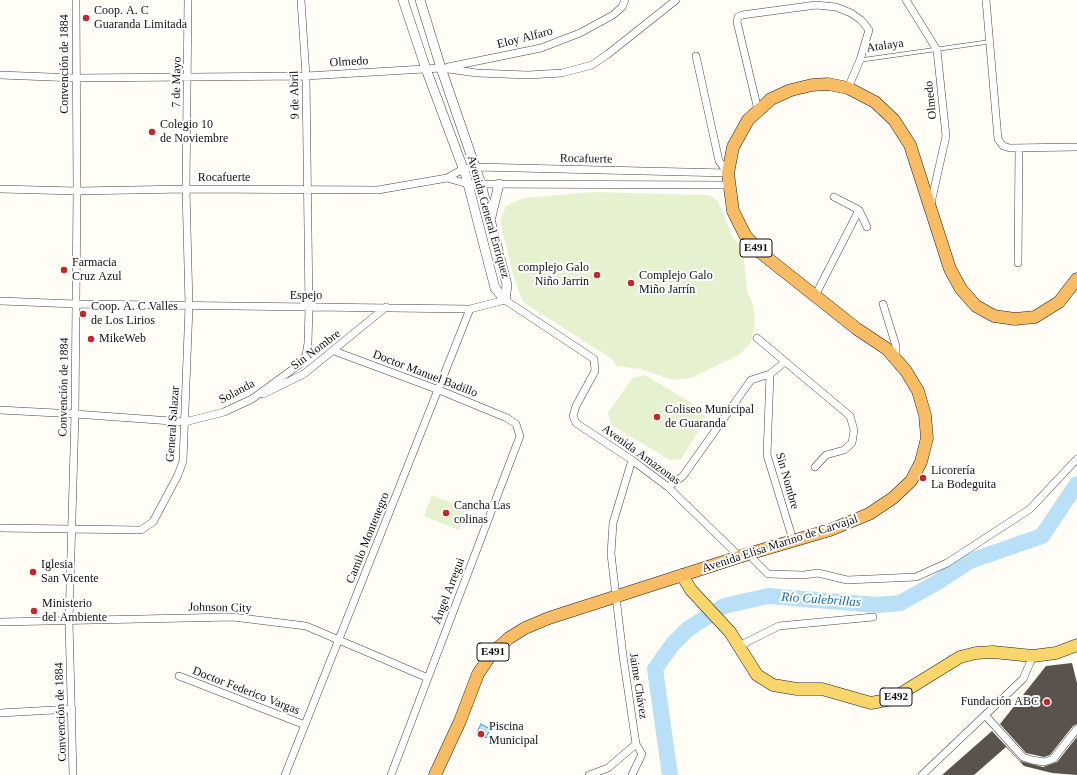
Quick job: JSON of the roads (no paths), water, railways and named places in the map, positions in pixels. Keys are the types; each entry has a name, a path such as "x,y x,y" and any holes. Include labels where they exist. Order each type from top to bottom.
{"highway":[{"name":"Avenida Elisa Marino de Carvajal","path":"435,775 460,721 478,674 492,652 509,638 525,628 549,618 616,596 744,555 830,530 869,514 893,498 912,481 921,462 927,438 925,415 918,391 906,370 896,357 887,349 857,329 761,253 745,236 733,211 728,179 733,147 740,131 758,110 771,100 790,90 812,84 828,84 848,88 875,102 894,120 910,145 950,269 961,289 976,306 994,316 1015,319 1035,317 1059,302 1077,279"}],"main road":[{"name":"E492","path":"682,575 691,590 730,632 757,675 773,685 797,689 822,689 871,703 892,699 960,657 976,653 993,652 1033,656 1056,653 1077,645"}],"street":[{"name":"Convención de 1884","path":"73,775 69,621 75,414 77,191 76,0"},
{"name":"7 de Mayo","path":"186,189 188,0"},
{"name":"9 de Abril","path":"301,0 306,76 308,189"},
{"name":"Avenida General Enríquez","path":"403,0 426,69 468,184 495,288 505,300"},
{"name":"Avenida General Enríquez","path":"420,0 441,68 481,184 507,285 505,300"},
{"name":"Eloy Alfaro","path":"441,68 540,48 580,33 613,15 622,7 625,0"},
{"name":"Olmedo","path":"0,75 76,78 306,76 441,68 477,73 528,75 578,70 592,65 608,54 676,0"},
{"name":"Olmedo","path":"906,0 937,50 946,136 930,205"},
{"path":"986,0 988,42 998,139 1003,146 1019,148 1077,147"},
{"name":"Atalaya","path":"758,110 737,22 738,18 742,15 798,6 816,5 836,7 851,13 861,20 869,30 860,60"},
{"path":"696,56 719,161 728,179"},
{"path":"848,88 860,60"},
{"path":"1018,263 1019,148"},
{"name":"Rocafuerte","path":"0,189 77,191 186,189 378,190 415,185 447,178 463,169 475,167 728,179"},
{"name":"Rocafuerte","path":"447,178 468,184 728,179"},
{"path":"490,223 499,184"},
{"name":"General Salazar","path":"0,528 141,530 153,522 178,476 183,461 189,306 186,189"},
{"name":"Solanda","path":"0,410 185,422 224,412 252,399 300,364 306,355 308,343 309,308 308,189"},
{"path":"834,197 859,210 867,227"},
{"path":"815,296 859,210"},
{"name":"Espejo","path":"0,301 189,306 470,309 505,300"},
{"name":"Avenida Amazonas","path":"505,300 594,359 595,371 576,406 574,416 576,423 632,460 668,487 744,555 768,574 804,575 818,573 847,580 916,577 947,562 1030,509 1077,459"},
{"path":"883,304 896,346 896,357"},
{"name":"Sin Nombre","path":"252,399 280,387 304,374 386,307"},
{"name":"Camilo Montenegro","path":"285,775 470,309"},
{"path":"757,338 850,416 854,430 852,443 844,450 826,456 815,467"},
{"name":"Doctor Manuel Badillo","path":"334,351 439,390 507,418"},
{"path":"668,487 682,476 751,380 770,374 785,362"},
{"name":"Sin Nombre","path":"770,374 767,455 793,540"},
{"name":"Ángel Arregui","path":"391,775 520,436 516,424 507,418"},
{"name":"Jaime Chávez","path":"632,460 613,523 611,554 636,744 642,754 632,775"},
{"name":"Johnson City","path":"0,622 233,617 306,626 428,678"},
{"path":"739,646 779,626 872,618"},
{"path":"922,775 1023,679 1033,656"},
{"name":"Doctor Federico Vargas","path":"179,676 305,725"},
{"path":"0,713 72,708"},
{"path":"985,715 1023,757 1044,762 1053,759 1077,729"},
{"path":"589,775 608,768 636,744"}],"lane":[{"name":"Atalaya","path":"860,60 988,42"}],"water":[{"path":"481,724 490,729 486,738 477,732"}],"waterway":[{"name":"Río Culebrillas","path":"670,775 655,669 672,645 688,629 724,606 768,596 877,605 900,603 936,583 970,561 1042,536 1077,484"}],"place":[{"name":"Coop. A. C Guaranda Limitada","path":"86,18"},
{"name":"Colegio 10 de Noviembre","path":"152,132"},
{"name":"Farmacia Cruz Azul","path":"64,270"},
{"name":"complejo Galo Niño Jarrin","path":"597,275"},
{"name":"Complejo Galo Miño Jarrín","path":"631,283"},
{"name":"Coop. A. C Valles de Los Lirios","path":"83,314"},
{"name":"MikeWeb","path":"91,339"},
{"name":"Coliseo Municipal de Guaranda","path":"657,417"},
{"name":"Licorería La Bodeguita","path":"923,478"},
{"name":"Cancha Las colinas","path":"446,513"},
{"name":"Iglesia San Vicente","path":"33,572"},
{"name":"Ministerio del Ambiente","path":"34,611"},
{"name":"Fundación ABC","path":"1047,702"},
{"name":"Piscina Municipal","path":"481,734"}]}
